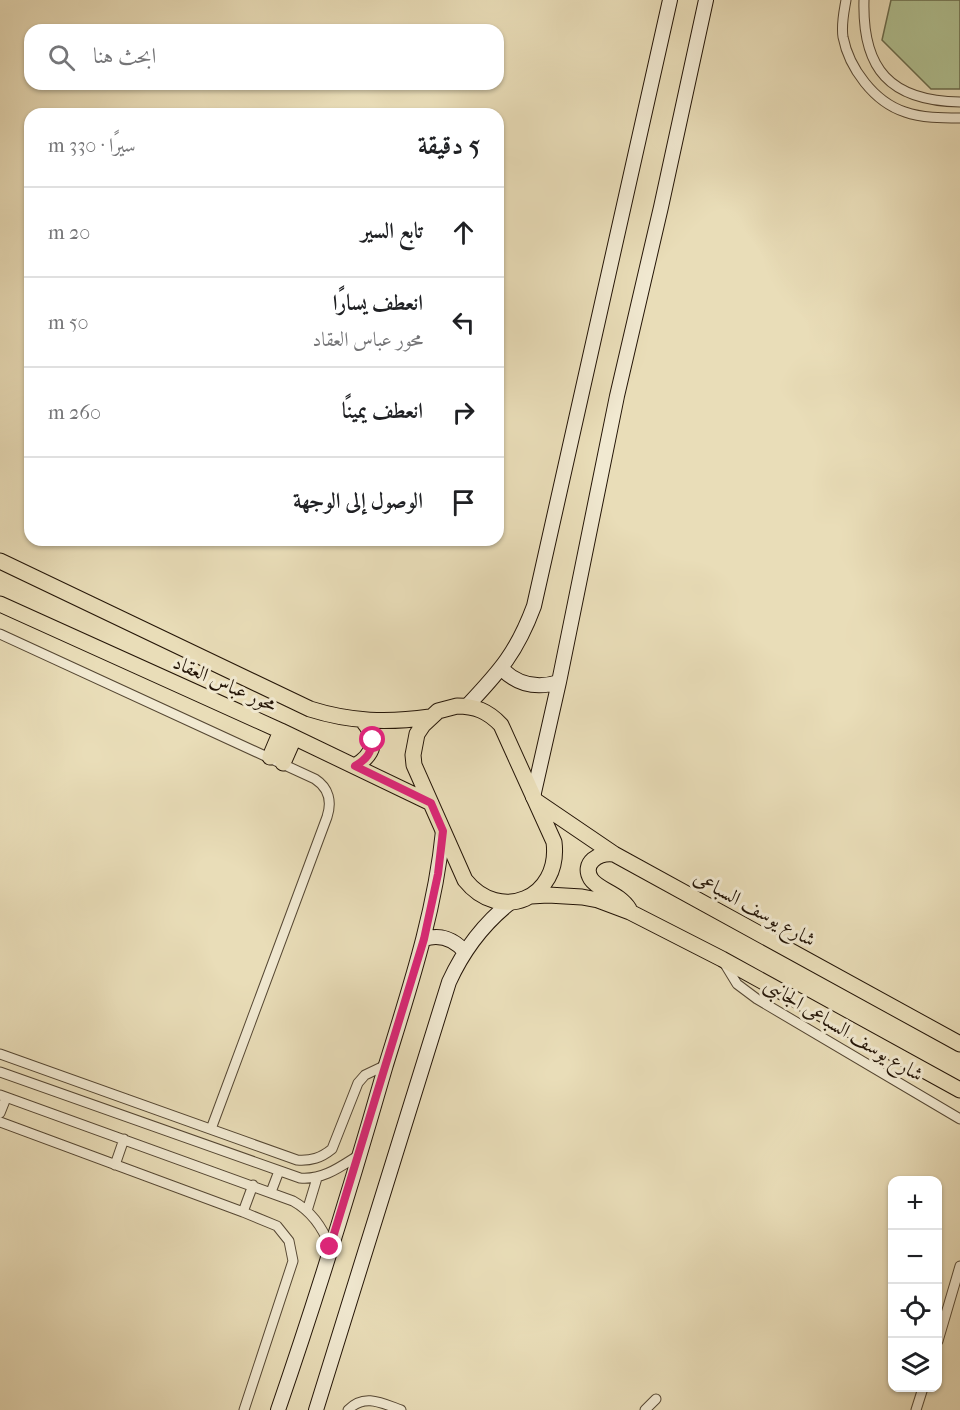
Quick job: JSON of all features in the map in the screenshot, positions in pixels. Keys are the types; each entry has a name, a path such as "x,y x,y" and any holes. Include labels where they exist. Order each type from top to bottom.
{"main road":[{"path":"531,896 546,883 554,863 554,842 501,725 486,712 467,706 502,669 521,639 534,606 582,388 628,196 670,0"},
{"path":"534,799 617,396 662,207 706,0"},
{"name":"محور عباس العقاد","path":"0,561 294,702 327,714 363,721 385,722 430,717 447,708 467,706"},
{"name":"محور عباس العقاد","path":"0,604 287,734 431,803"},
{"path":"502,669 514,679 528,685 544,686 559,682"},
{"path":"430,717 417,734 413,755 414,765 465,880 472,888 490,900 511,902 531,896 556,895 582,897 598,900 630,912 722,959 960,1090"},
{"path":"355,766 365,760 371,751 373,740 370,729 363,721"},
{"path":"276,760 287,734"},
{"name":"شارع يوسف السباعى","path":"534,799 614,854 960,1044"},
{"path":"278,1410 359,1155 424,939 438,874 443,831"},
{"path":"614,854 603,853 594,858 589,867 590,877 593,882 617,895 630,912"},
{"path":"316,1410 449,982 465,952 485,925 511,902"},
{"path":"424,939 437,937 450,939 465,952"}],"street":[{"path":"846,0 843,36 849,58 869,88 889,104 905,112 927,117 960,118"},
{"path":"864,0 866,42 872,59 885,77 914,96 936,102 960,102"},
{"path":"0,634 276,760 320,782 329,798 329,810 211,1130"},
{"name":"شارع يوسف السباعى الجانبى","path":"722,959 737,984 757,999 960,1119"},
{"path":"0,1054 211,1130 297,1160 306,1161 325,1155 332,1149 360,1080 365,1075 386,1065"},
{"path":"0,1072 300,1178 317,1178 331,1173 359,1155"},
{"path":"0,1113 3,1096 271,1192 293,1201 308,1211 323,1231 330,1247"},
{"path":"0,1122 243,1212 277,1226 290,1241 293,1261 244,1410"},
{"path":"115,1165 124,1139"},
{"path":"247,1142 263,1165"},
{"path":"271,1192 279,1171"},
{"path":"308,1211 317,1178"},
{"path":"243,1212 253,1185"},
{"path":"939,1338 960,1266"},
{"path":"916,1410 922,1392"},
{"path":"645,1410 656,1399"},
{"path":"348,1410 362,1400 371,1400 401,1410"}],"green space":[{"path":"891,0 960,0 960,89 931,89 882,40"}],"route":[{"path":"330,1247 424,939 438,874 443,831 431,803 355,766 365,760 371,751 373,740"}]}
